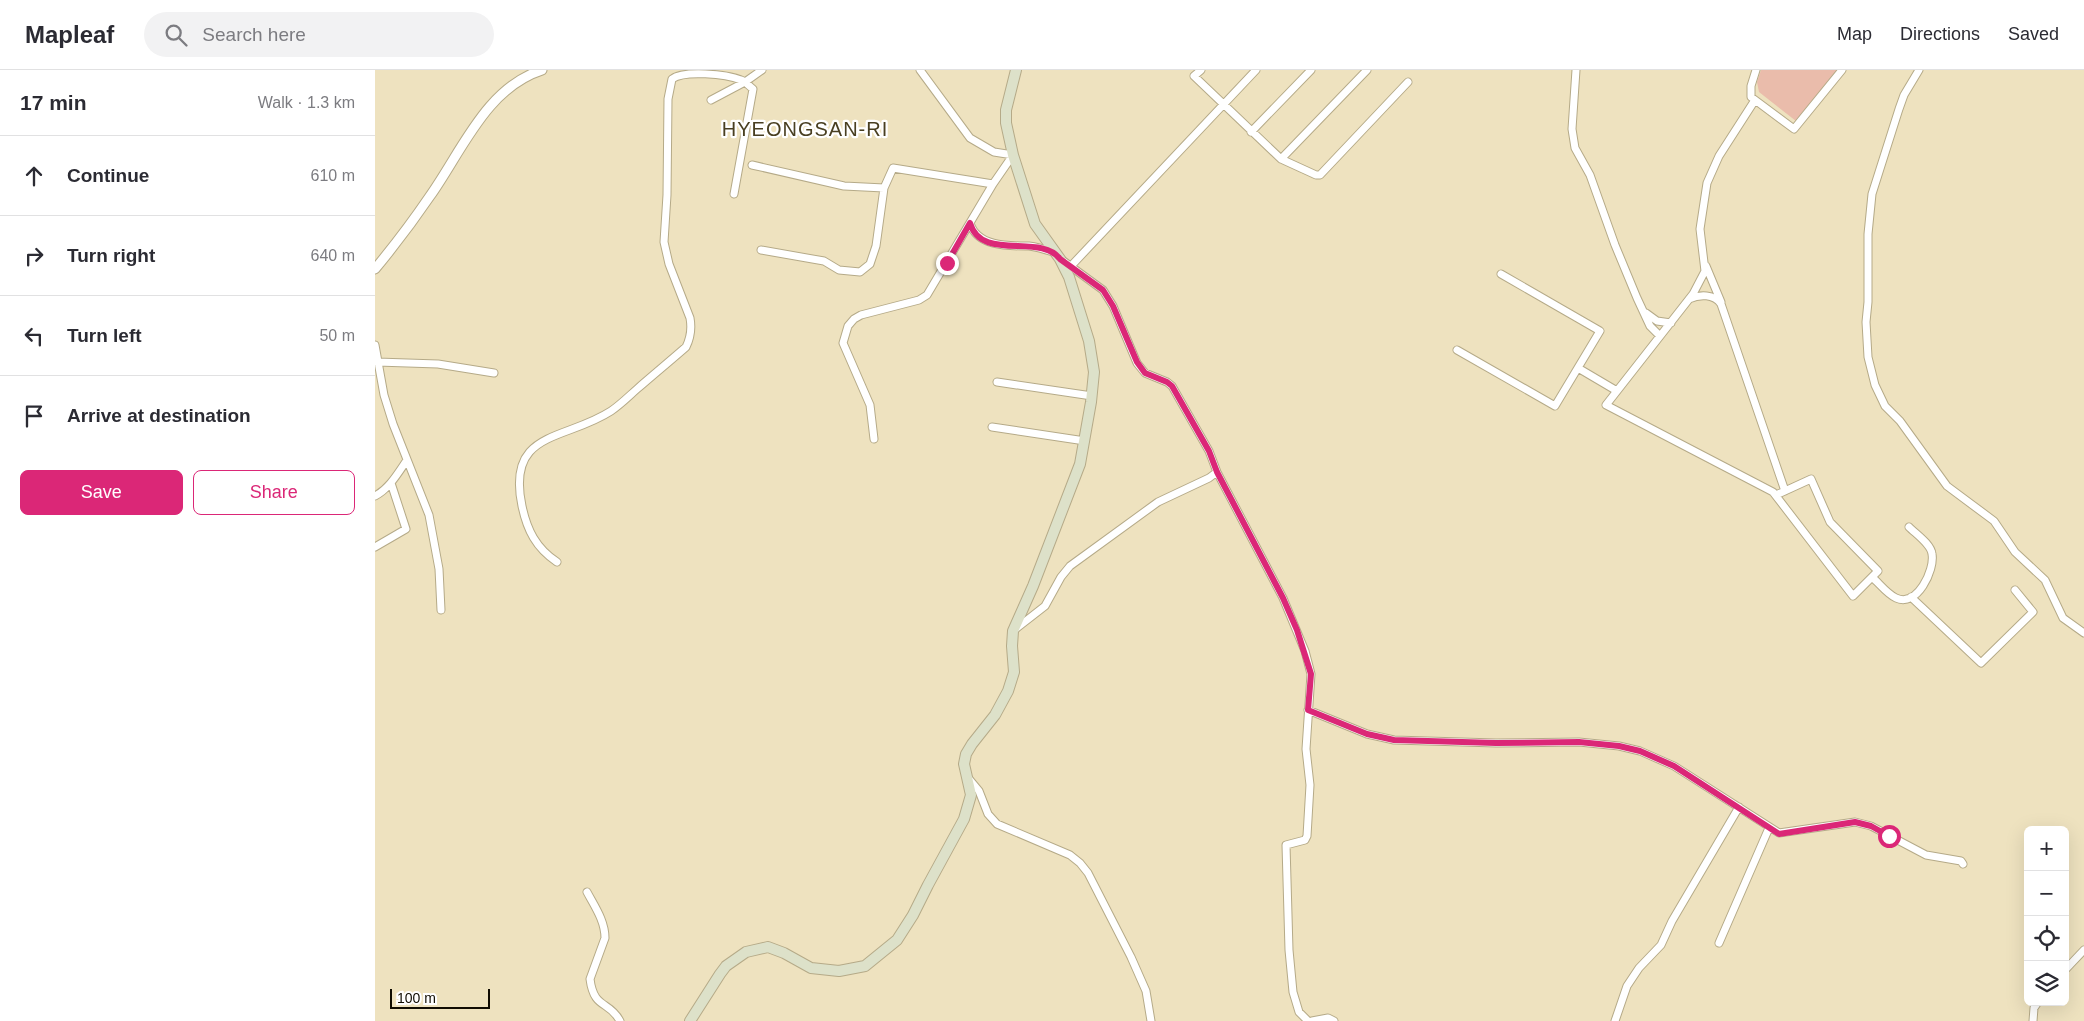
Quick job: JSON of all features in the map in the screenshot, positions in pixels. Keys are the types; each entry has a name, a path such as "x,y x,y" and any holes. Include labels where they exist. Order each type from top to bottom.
{"main road":[{"path":"690,1021 727,966 745,952 768,947 811,968 831,972 865,966 897,940 913,915 964,819 971,795 969,778 964,764 966,754 995,715 1009,691 1013,678 1013,631 1080,464 1092,396 1094,372 1091,350 1069,277 1058,256 1035,224 1013,155 1005,117 1016,70"}],"street":[{"path":"375,269 431,196 493,102 519,80 542,70"},
{"path":"711,100 745,82 762,70"},
{"path":"874,439 870,405 843,343 848,326 861,315 919,300 927,295 993,184 1013,155 994,152 970,138 920,70"},
{"path":"1201,70 1194,76 1251,132 1281,159 1316,175 1320,175 1408,82"},
{"path":"1071,266 1256,70"},
{"path":"1251,132 1311,70"},
{"path":"1281,159 1367,70"},
{"path":"1577,70 1572,129 1575,148 1589,175 1632,287 1650,326 1660,336"},
{"path":"1756,70 1751,86 1751,97 1794,129 1842,70"},
{"path":"1919,70 1904,95 1872,194 1868,234 1868,302 1866,322 1868,357 1875,385 1885,406 1900,421 1947,486 1993,521 2015,552 2045,580 2063,618 2084,633"},
{"path":"557,562 544,552 534,540 524,514 518,485 525,457 541,442 594,421 618,406 686,347 691,333 690,318 669,264 664,242 667,195 668,99 672,79 681,73 714,74 741,80 753,89 734,194"},
{"path":"1755,100 1719,156 1707,183 1701,228 1704,276 1689,299 1606,405 1770,490 1776,495 1853,596 1878,571 1830,522 1811,479 1776,495"},
{"path":"751,165 844,186 884,188"},
{"path":"761,250 824,261 839,270 860,272 870,264 876,246 884,188 893,168 993,184"},
{"path":"970,223 973,231 981,238 999,245 1014,248 1040,248 1058,256 1103,290 1108,296 1137,362 1145,373 1172,386 1209,451 1217,472 1283,598 1297,630 1311,674 1306,749 1310,785 1307,836 1305,840 1286,845 1293,992 1299,1012 1310,1021 1328,1018 1334,1021"},
{"path":"1704,261 1721,304 1785,491"},
{"path":"1457,350 1555,406 1600,331 1501,274"},
{"path":"1689,299 1698,296 1712,297 1721,304"},
{"path":"1645,312 1657,321 1671,322"},
{"path":"375,345 376,361 384,394 429,515 439,569 441,610"},
{"path":"376,361 437,364 494,373"},
{"path":"1578,368 1617,391"},
{"path":"997,382 1092,396"},
{"path":"993,427 1085,441"},
{"path":"375,496 391,483 407,460"},
{"path":"1013,631 1045,606 1069,566 1159,502 1209,478 1217,472"},
{"path":"375,547 406,529 391,483"},
{"path":"1872,577 1896,598 1902,600 1917,594 1924,585 1933,554 1930,548 1909,527"},
{"path":"1911,597 1981,663 2033,612 2015,590"},
{"path":"1308,710 1367,734 1394,740 1496,743 1579,742 1633,749 1674,766 1779,834 1855,822 1871,826 1926,855 1961,861 1963,864"},
{"path":"969,778 982,795 989,814 997,824 1070,855 1084,868 1094,882 1146,991 1151,1021"},
{"path":"1615,1021 1627,986 1639,968 1661,945 1671,921 1739,807"},
{"path":"1719,943 1769,828"},
{"path":"587,892 600,915 605,931 605,938 590,979 591,986 596,1000 609,1008 620,1021"},
{"path":"2069,966 2084,950"},
{"path":"2033,1021 2035,1006"}],"shaded area":[{"path":"1761,70 1837,70 1796,121 1759,92 1757,82"}],"district":[{"name":"HYEONGSAN-RI","path":"805,129"}],"route":[{"path":"947,263 970,223 973,231 981,238 999,245 1014,248 1028,246 1056,253 1060,259 1103,290 1108,296 1131,352 1141,369 1145,373 1167,382 1177,393 1209,451 1217,472 1283,598 1305,651 1311,674 1308,710 1384,739 1496,743 1579,742 1619,746 1640,751 1674,766 1779,834 1820,826 1855,822 1871,826 1889,836"}]}
